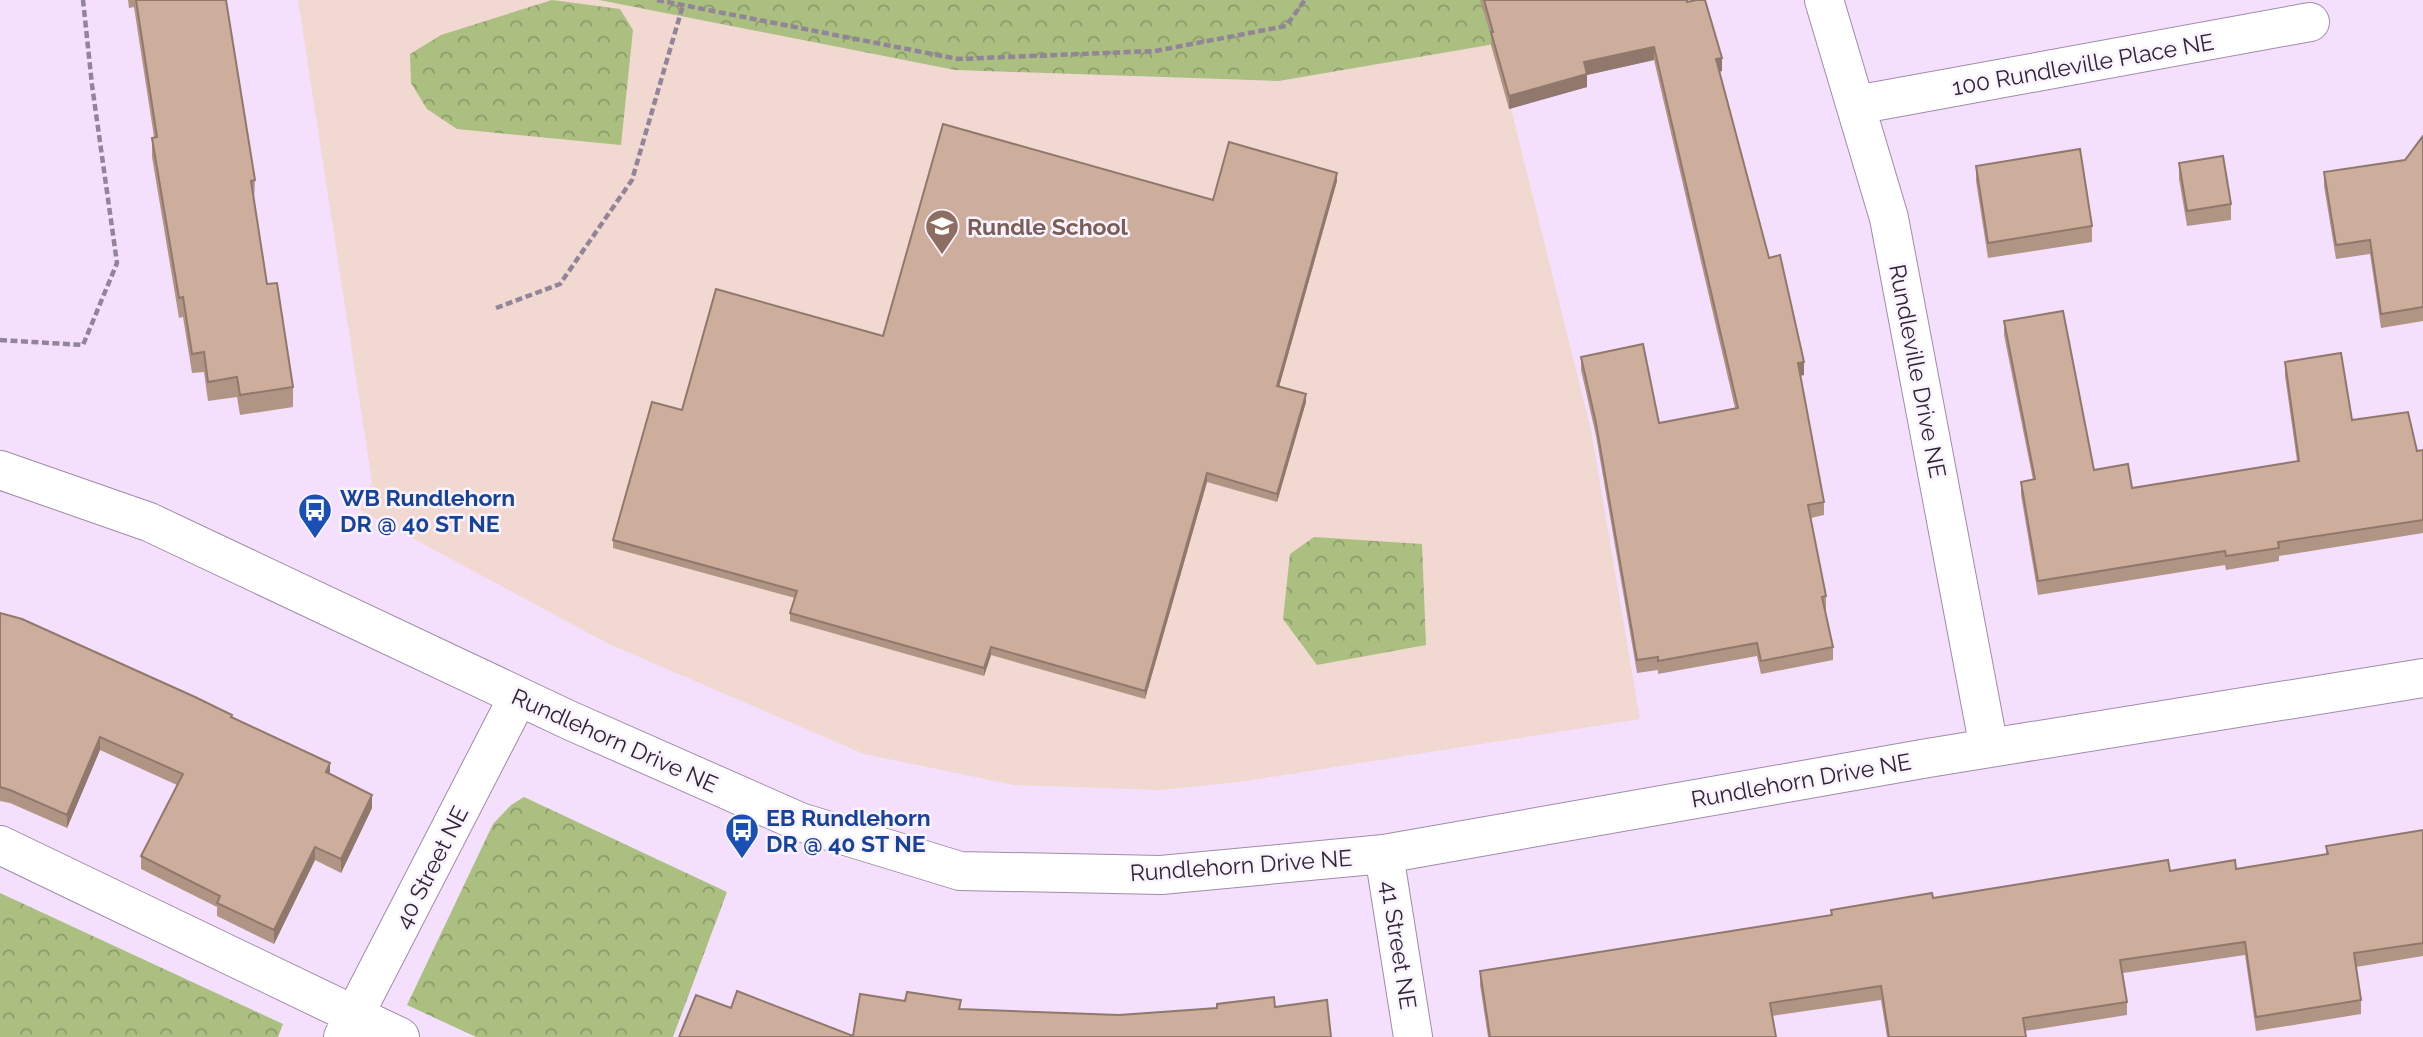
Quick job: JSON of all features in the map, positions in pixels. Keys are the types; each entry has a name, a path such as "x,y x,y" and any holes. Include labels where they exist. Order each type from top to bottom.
{"street":[{"name":"Rundleville Drive NE","path":"1824,0 1889,218 1989,748"},
{"name":"100 Rundleville Place NE","path":"1856,105 2310,22"},
{"name":"Rundlehorn Drive NE","path":"0,470 149,522 518,696 800,822 960,871 1161,875 1384,854 1989,748 2423,678"},
{"name":"40 Street NE","path":"348,1026 518,696"},
{"path":"0,845 348,1026 400,1037"},
{"name":"41 Street NE","path":"1384,854 1413,1037"}],"path":[{"path":"0,340 83,345 117,263 83,0"},
{"path":"657,0 958,60 1155,51 1286,26 1305,0"},
{"path":"496,308 560,284 632,180 683,5"}],"shaded area":[{"name":"Rundle School","path":"298,0 599,0 955,70 1279,81 1495,44 1591,430 1640,719 1239,782 1160,790 1014,785 864,754 609,644 360,510 372,482"}],"green space":[{"path":"552,0 620,9 633,30 621,145 457,129 427,109 411,83 410,54 441,35"},
{"path":"599,0 1483,0 1495,44 1279,81 955,70"},
{"path":"1314,537 1422,544 1426,645 1317,665 1283,619 1290,554"},
{"path":"524,797 727,892 673,1037 476,1037 407,1005 493,824 511,805"},
{"path":"0,893 283,1024 278,1037 0,1037"}],"building":[{"path":"136,0 226,0 255,180 251,181 267,284 277,283 293,387 240,395 237,377 208,382 204,352 192,354 183,297 179,298 152,138 157,137"},
{"path":"1484,0 1705,0 1722,58 1716,59 1769,258 1780,255 1804,362 1798,363 1824,502 1808,505 1826,596 1822,597 1833,647 1761,661 1757,643 1658,661 1658,657 1637,660 1596,423 1581,357 1643,344 1659,423 1738,408 1654,47 1584,62 1587,74 1509,96"},
{"path":"943,124 1213,200 1229,142 1337,173 1277,386 1306,394 1277,494 1207,473 1145,691 991,647 984,668 790,613 797,591 613,540 652,402 682,410 716,289 883,336"},
{"path":"2423,136 2423,307 2381,314 2370,240 2336,245 2324,172 2405,160"},
{"path":"2080,149 2092,226 1988,243 1976,166"},
{"path":"2223,156 2231,204 2187,211 2179,163"},
{"path":"2063,311 2094,470 2128,464 2132,488 2299,461 2285,362 2341,353 2352,420 2408,412 2417,451 2423,450 2423,520 2278,542 2279,548 2226,556 2225,551 2038,581 2021,482 2035,479 2004,321"},
{"path":"0,613 22,619 195,697 232,715 231,717 330,763 326,772 372,795 341,859 315,847 274,930 217,903 220,896 141,856 183,774 100,737 67,815 0,787"},
{"path":"2423,830 2423,943 2354,953 2361,1000 2256,1017 2245,942 2120,960 2127,1002 2023,1018 2026,1037 1889,1037 1881,986 1770,1003 1776,1037 1490,1037 1480,971 1832,915 1831,910 1932,893 1933,898 2168,860 2170,871 2235,860 2236,869 2328,854 2326,846"},
{"path":"737,991 853,1036 860,994 905,1001 907,992 961,1000 959,1009 1119,1015 1217,1008 1217,1004 1274,997 1275,1007 1327,1000 1331,1037 679,1037 696,995 731,1008"}],"place":[{"name":"Rundle School","path":"942,256"},
{"name":"WB Rundlehorn DR @ 40 ST NE","path":"315,540"},
{"name":"EB Rundlehorn DR @ 40 ST NE","path":"742,860"}]}
